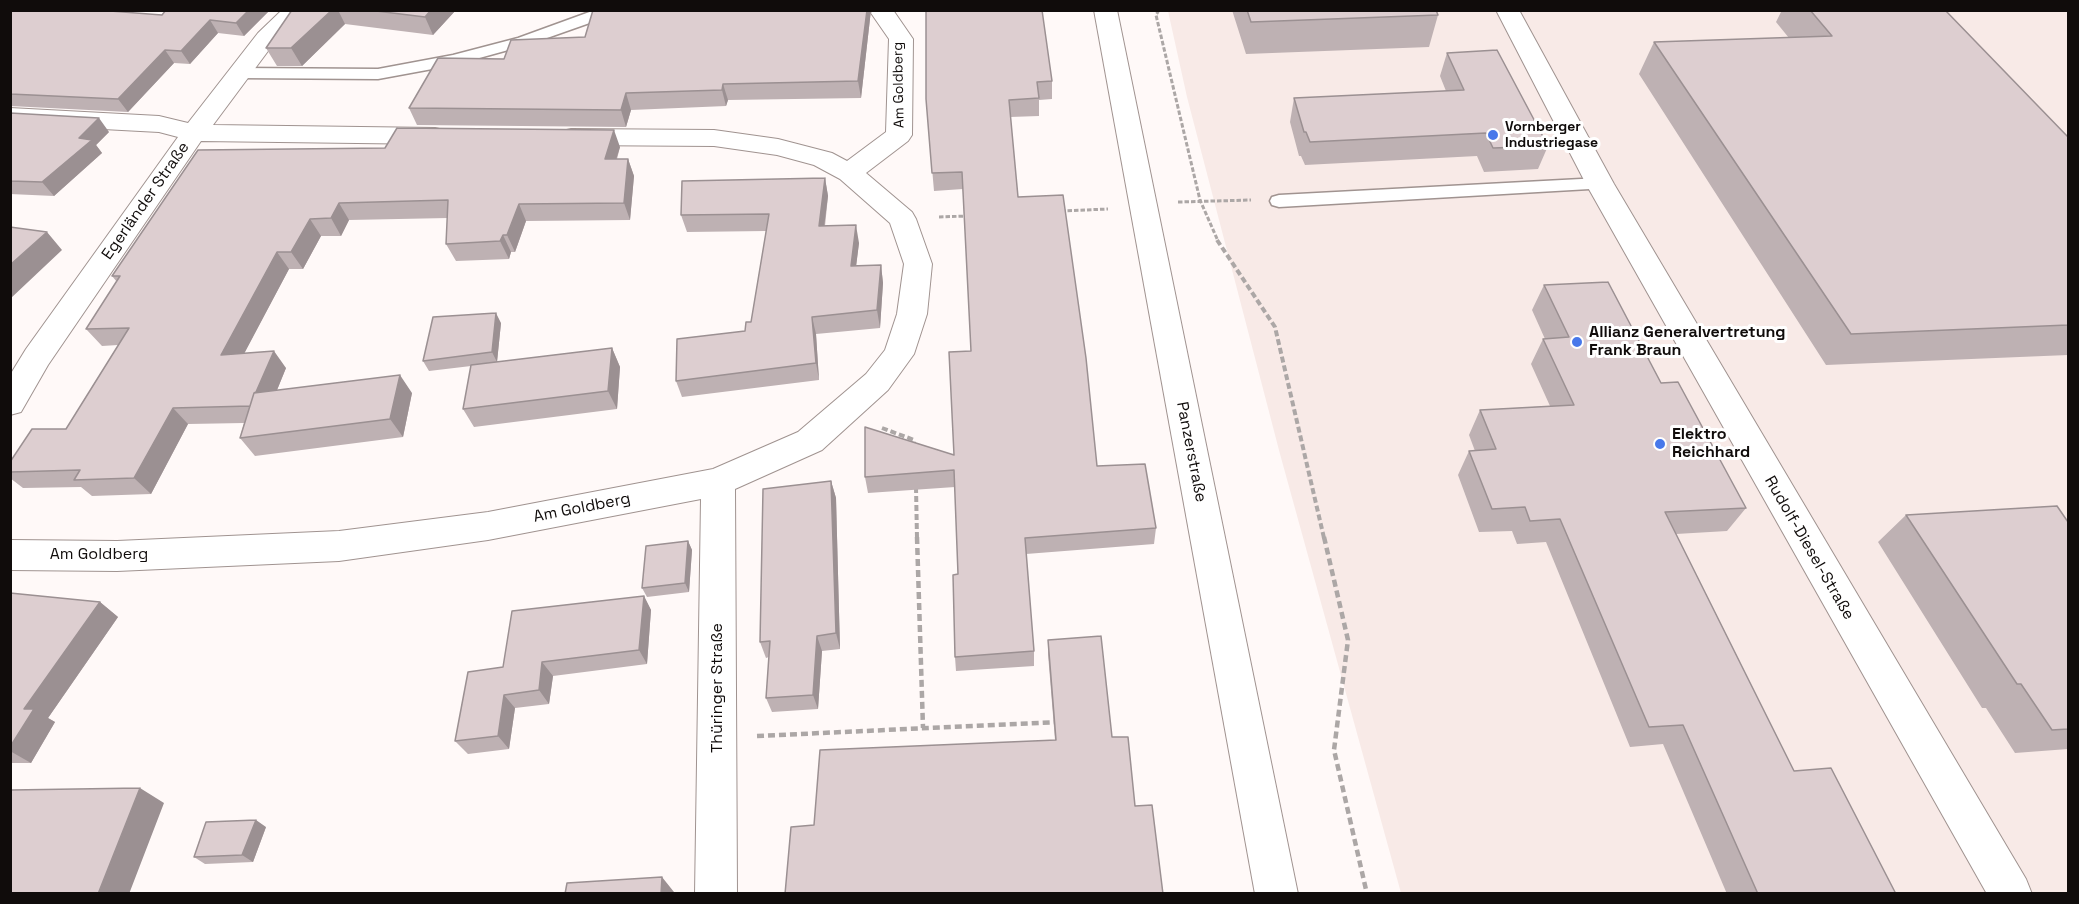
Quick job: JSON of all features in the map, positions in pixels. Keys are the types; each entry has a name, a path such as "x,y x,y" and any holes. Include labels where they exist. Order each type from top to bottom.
{"street":[{"name":"Egerländer Straße","path":"10,404 37,357 194,132 266,38 296,10"},
{"name":"Panzerstraße","path":"1105,10 1278,894"},
{"name":"Rudolf-Diesel-Straße","path":"1507,10 1600,184 2011,894"},
{"name":"Am Goldberg","path":"849,173 899,135 901,39 883,13"},
{"path":"10,117 159,124 194,132 453,136"},
{"name":"Am Goldberg","path":"10,555 117,556 339,546 488,526 718,482 810,441 877,382 899,354 912,314 918,264 902,219 849,173 823,159 778,147 714,138 548,137"},
{"name":"Thüringer Straße","path":"716,894 718,482"}],"lane":[{"path":"239,73 378,74 454,60 524,41 612,10"},
{"path":"1279,201 1600,184"}],"path":[{"path":"1159,10 1156,15 1200,200 1218,242 1275,327 1348,640 1334,750 1367,894"},
{"path":"1051,212 1143,207 1200,200 1279,201"},
{"path":"902,219 971,215"},
{"path":"842,412 914,440 914,451"},
{"path":"916,486 923,728"},
{"path":"718,738 1065,722"}],"shaded area":[{"path":"1168,11 2068,11 2068,893 1401,893 1280,454 1187,97"}],"building":[{"path":"10,10 97,10 162,15 166,10 249,10 236,23 210,20 181,51 165,50 118,99 10,94"},
{"path":"292,10 332,10 291,48 266,48"},
{"path":"368,10 431,10 425,17"},
{"path":"593,10 867,10 858,81 723,84 722,90 626,93 621,110 409,108 438,58 504,59 511,40 585,37"},
{"path":"926,10 1042,10 1052,81 1037,82 1039,98 1009,100 1018,197 1063,195 1086,358 1097,466 1145,464 1156,528 1025,538 1034,651 955,657 953,575 958,574 954,470 865,477 865,427 954,455 949,352 971,351 962,172 932,173 926,99"},
{"path":"1247,10 1436,10 1438,15 1251,22"},
{"path":"1810,10 1945,10 2068,137 2068,325 1851,334 1654,42 1832,36"},
{"path":"1497,50 1548,146 1493,148 1486,133 1310,142 1304,132 1294,98 1464,90 1447,53"},
{"path":"10,113 99,118 79,138 92,140 42,182 10,181"},
{"path":"397,128 614,130 605,159 628,159 624,203 519,204 507,235 503,235 500,241 446,244 448,200 339,203 331,218 310,219 291,252 277,252 221,355 274,351 250,406 173,408 134,478 74,480 80,470 10,472 10,462 32,429 66,429 129,328 86,329 120,276 112,276 198,150 385,148"},
{"path":"825,178 819,226 856,225 851,266 881,265 877,310 812,317 816,363 676,381 677,339 745,331 746,322 751,322 769,214 681,215 682,181"},
{"path":"10,227 47,232 10,265"},
{"path":"1608,282 1661,383 1678,382 1746,508 1665,512 1794,771 1831,768 1896,894 1758,894 1683,725 1649,727 1560,519 1530,521 1525,507 1492,509 1469,451 1496,449 1480,410 1574,405 1543,339 1569,337 1544,285"},
{"path":"496,313 492,352 423,361 433,317"},
{"path":"612,348 608,391 463,409 471,365"},
{"path":"400,375 390,419 240,438 254,393"},
{"path":"831,481 836,633 817,636 813,695 766,698 770,641 760,642 763,489"},
{"path":"2057,506 2068,522 2068,729 2052,730 2021,684 2017,684 1906,515"},
{"path":"688,541 685,583 642,588 646,546"},
{"path":"10,593 100,602 24,709 34,709 10,747"},
{"path":"644,596 639,650 542,662 539,690 504,695 498,736 455,741 468,672 503,667 512,611"},
{"path":"1101,636 1112,737 1128,737 1135,806 1152,805 1163,894 785,894 791,827 814,825 820,750 1056,740 1048,640"},
{"path":"140,788 98,894 10,894 11,790"},
{"path":"256,820 242,855 194,857 206,822"},
{"path":"662,877 661,894 565,894 567,883"}],"place":[{"name":"Vornberger Industriegase","path":"1493,135"},
{"name":"Allianz Generalvertretung Frank Braun","path":"1577,342"},
{"name":"Elektro Reichhard","path":"1660,444"}]}
